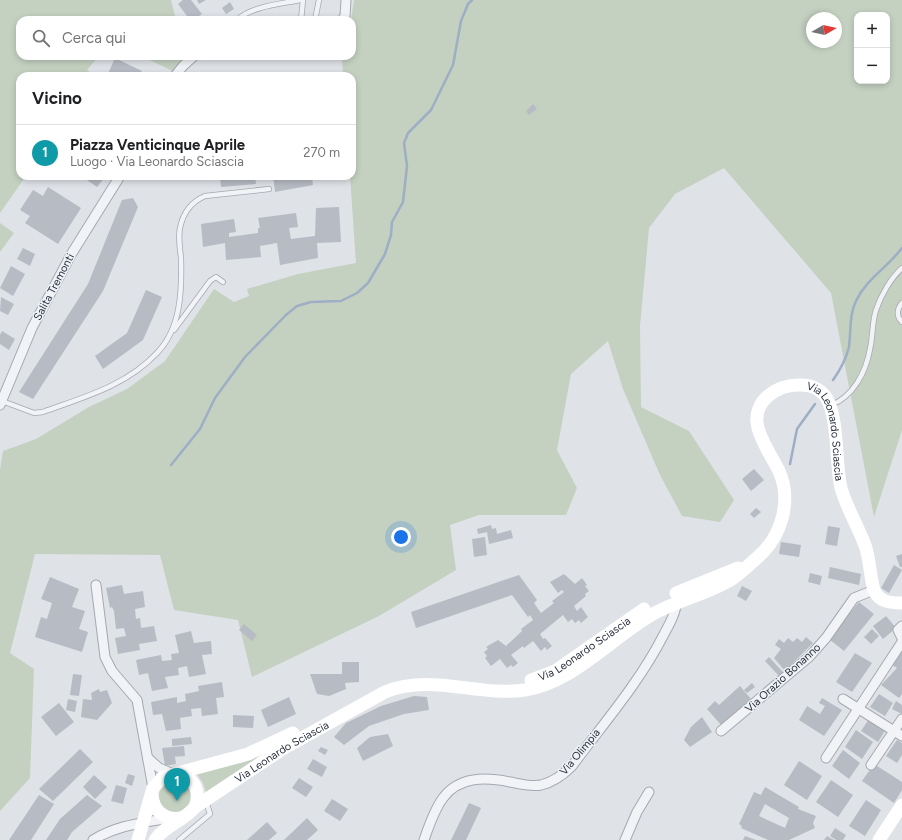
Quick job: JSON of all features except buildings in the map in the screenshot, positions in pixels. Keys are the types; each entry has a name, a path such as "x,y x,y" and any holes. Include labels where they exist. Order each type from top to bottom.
{"street":[{"path":"345,16 346,0"},
{"path":"179,72 190,60"},
{"name":"Salita Tremonti","path":"1,403 32,328 72,253 118,180"},
{"name":"Via Leonardo Sciascia","path":"204,802 263,754 361,704 401,686 433,683 499,690 526,690 551,683 617,633 653,614 677,597 733,578 760,555 771,542 780,525 784,507 782,481 758,429 757,415 762,402 767,396 781,389 791,386 806,385 820,391 830,406 841,487 867,552 874,590"},
{"path":"96,585 104,657 112,671 137,700 148,758 153,791 153,804 158,811 175,818"},
{"path":"874,590 876,595 883,601 902,603"},
{"name":"Via Orazio Bonanno","path":"722,731 809,657 826,638 854,598 874,590"},
{"name":"Via Olimpia","path":"424,840 436,808 448,793 462,783 476,779 489,778 529,786 540,785 562,776 641,674 665,633 677,597"},
{"path":"902,626 898,630 902,638"},
{"path":"826,758 902,642"},
{"path":"843,699 858,707 898,734"},
{"path":"871,765 898,734 902,719"},
{"name":"Via Leonardo Sciascia","path":"181,772 263,754"},
{"path":"123,826 131,828 141,827 190,814 204,802 198,795 195,784 191,779 181,772 159,768 148,758"},
{"path":"141,827 153,791 163,776 181,772"},
{"path":"625,840 637,812 649,792"},
{"path":"879,840 902,805"},
{"path":"157,839 175,818"},
{"path":"889,840 902,821"},
{"path":"94,840 108,831 123,826 141,827"}],"lane":[{"path":"241,16 260,9 302,0 301,16"},
{"path":"315,16 319,0"},
{"path":"171,333 180,301 182,279 180,229 185,213 196,200 205,196 269,189"},
{"path":"830,406 845,398 860,377 870,350 876,309 882,296 902,268"},
{"path":"1,403 34,414 108,389 158,352 210,281 216,277 223,282"},
{"path":"902,303 898,311 898,316 902,322"},
{"path":"179,840 210,814 204,802"}],"green space":[{"path":"0,0 171,0 175,16 16,16 16,60 96,60 87,70 90,72 16,72 16,180 23,180 0,213"},
{"path":"354,0 902,0 902,430 874,517 831,293 724,168 675,194 649,228 640,326 641,407 689,431 734,500 720,522 682,516 660,475 623,389 608,341 571,374 557,450 577,488 566,515 479,515 450,525 456,570 379,616 252,677 238,620 174,610 160,555 35,554 10,653 34,669 30,778 0,811 0,470 3,451 36,439 89,407 127,389 165,361 214,289 234,302 249,296 247,289 298,274 356,263 350,180 356,180 356,72 343,72 342,60 356,60 356,16 352,16"},
{"path":"150,60 188,60 175,72"},
{"path":"0,223 14,233 0,252"},
{"path":"256,756 257,758 206,792 203,783 197,774 245,762"},
{"path":"172,780 178,780 188,787 191,796 190,802 184,809 178,812 172,812 162,805 159,799 159,793 166,783"}],"waterway":[{"path":"171,465 200,429 215,398 245,357 286,315 297,306 311,302 341,301 357,293 368,283 385,254 391,235 392,222 403,202 407,166 404,143 408,133 431,110 453,65 461,21 468,4 472,0"},
{"path":"833,380 843,364 848,351 851,318 854,306 860,293 902,248"},
{"path":"790,464 797,429 815,404"}],"place":[{"name":"Piazza Venticinque Aprile","path":"177,801"}]}
